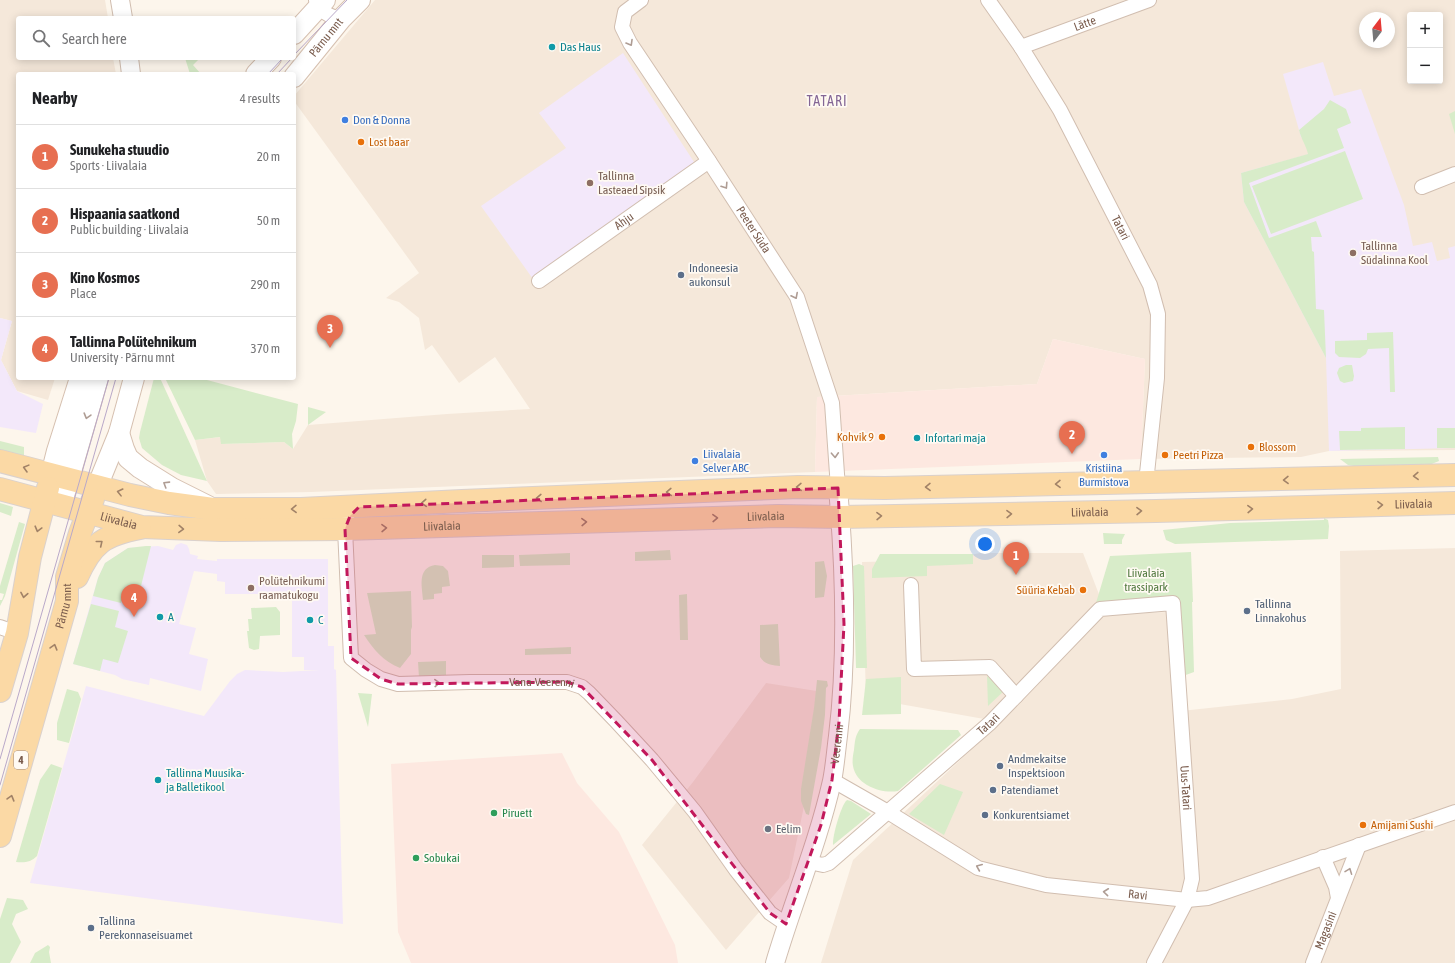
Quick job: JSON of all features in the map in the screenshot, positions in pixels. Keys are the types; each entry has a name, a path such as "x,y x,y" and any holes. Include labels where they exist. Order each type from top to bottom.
{"main road":[{"name":"Pärnu mnt","path":"296,75 341,19 360,0"},
{"path":"296,32 320,2"},
{"path":"258,72 270,60"},
{"name":"Pärnu mnt","path":"0,836 67,600 68,577 80,533 68,508 60,477 61,436 79,380"},
{"path":"60,477 97,380"},
{"name":"Pärnu mnt","path":"0,691 8,630 30,557 68,508 97,486 119,433 133,380"},
{"path":"119,433 128,458 140,468 172,488 213,509"},
{"name":"Liivalaia","path":"0,461 169,503 213,509 359,507 478,500 798,487 893,488 1455,475"},
{"name":"Liivalaia","path":"0,489 142,527 221,530 345,529 778,516 840,517 1156,511 1455,503"},
{"path":"67,600 82,565 91,550 102,540 114,534 142,527"}],"street":[{"path":"120,0 123,16"},
{"name":"Peeter Süda","path":"641,0 625,12 622,27 630,43 797,297 832,403 838,488"},
{"name":"Tatari","path":"989,0 1021,47 1060,110 1150,285 1158,314 1157,378 1146,483"},
{"name":"Lätte","path":"1021,47 1149,0"},
{"path":"320,2 325,14 330,17 341,19"},
{"path":"129,60 131,72"},
{"name":"Ahju","path":"539,281 709,161"},
{"path":"1422,187 1455,174"},
{"name":"Veerenni","path":"775,963 786,924 821,825 832,780 844,674 843,568 838,488"},
{"path":"345,529 350,516 359,507"},
{"name":"Vana-Veerenni","path":"345,529 351,658 366,670 381,679 398,684 567,682 582,687 589,692 652,760 694,812 736,870 770,913 786,924"},
{"path":"911,585 914,670 990,667 1016,696"},
{"name":"Tatari","path":"809,862 824,865 829,863 888,812 990,723 1100,610 1173,604"},
{"name":"Uus-Tatari","path":"1154,963 1187,900 1192,878 1173,604"},
{"name":"Ravi","path":"832,780 888,812 978,868 1046,885 1187,900 1208,898 1455,812"},
{"name":"Magasini","path":"1313,963 1359,845"},
{"name":"Magasini","path":"1323,857 1336,887 1338,898"}],"highlighted area":[{"path":"838,488 844,624 839,722 832,780 821,825 786,924 770,913 652,760 582,687 567,682 398,684 381,679 351,658 345,529 350,516 359,507"}],"shaded area":[{"path":"0,0 105,0 108,16 16,16 16,60 113,60 116,72 16,72 16,380 54,380 48,400 17,391 1,360 12,321 0,318"},
{"path":"375,0 1455,0 1455,450 1329,451 1301,457 1141,459 1145,359 1053,339 1037,384 817,397 815,472 311,492 216,494 207,481 195,440 221,437 221,444 284,442 293,449 308,425 530,409 495,357 459,383 432,345 425,350 419,318 399,302 386,298 419,273 296,104 296,94"},
{"name":"Tallinna Lasteaed Sipsik","path":"623,53 694,162 533,279 481,206 566,148 539,113"},
{"name":"Tallinna Südalinna Kool","path":"1323,62 1334,96 1361,89 1404,205 1413,246 1432,242 1437,261 1450,258 1448,248 1455,246 1455,448 1329,451 1326,358 1244,202 1241,173 1309,154 1305,142 1301,137 1283,74"},
{"path":"0,318 12,321 1,360 17,391 43,404 36,433 0,427"},
{"path":"1053,339 1145,359 1141,459 815,472 817,397 1037,384"},
{"path":"181,543 187,545 190,554 198,556 197,559 217,561 217,559 328,559 328,646 334,646 334,669 336,670 343,924 30,883 86,686 204,716 230,681 237,674 245,670 283,672 320,670 304,670 304,657 292,657 292,594 225,594 225,582 217,581 217,574 194,571 179,624 196,628 189,654 208,659 201,691 150,678 149,685 122,679 115,675 73,664 98,578 105,563 128,548 158,546 173,550 176,545"},
{"path":"1455,548 1455,963 821,963 853,860 1001,722 866,698 862,562 945,560 980,553 1083,553 1107,615 1167,612 1181,711 1292,699 1341,689 1340,551"},
{"path":"766,683 823,692 808,787 789,878 726,950 642,845 693,782"},
{"path":"562,753 577,783 619,832 675,945 678,963 411,963 398,932 391,764"}],"green space":[{"path":"186,60 198,60 193,65 199,72 189,72"},
{"path":"1330,100 1346,109 1351,123 1337,129 1344,148 1249,183 1269,238 1316,221 1322,237 1311,237 1312,251 1314,252 1316,309 1324,310 1326,358 1244,202 1241,173 1308,154 1299,130 1324,109"},
{"path":"1455,111 1455,134 1449,114"},
{"path":"1345,151 1363,199 1271,234 1252,186"},
{"path":"1393,332 1395,392 1390,392 1389,348 1368,349 1366,354 1360,358 1339,357 1335,353 1335,341 1367,340 1367,333"},
{"path":"1346,365 1352,365 1354,376 1353,381 1344,383 1340,381 1337,373 1339,368"},
{"path":"153,380 161,380 207,481 181,475 162,465 142,448 139,438"},
{"path":"166,380 207,380 298,404 296,421 292,434 293,449 284,442 221,444 220,437 195,440"},
{"path":"308,407 326,412 308,425"},
{"path":"1405,427 1405,449 1340,450 1339,431 1361,431 1361,428"},
{"path":"1437,428 1455,428 1455,448 1437,448"},
{"path":"0,441 24,447 24,458 0,451"},
{"path":"1438,457 1439,461 1429,465 1354,466 1348,465 1340,459"},
{"path":"0,503 13,507 11,516 0,512"},
{"path":"1324,518 1328,520 1328,539 1175,544 1166,540 1163,530 1230,523 1324,520"},
{"path":"19,522 25,524 5,596 0,606 0,600 2,600 4,594 0,593 0,586"},
{"path":"1103,533 1125,534 1122,544 1104,544"},
{"path":"151,546 140,590 126,586 121,603 93,596 98,578 105,563 128,548"},
{"path":"670,550 671,560 635,561 635,552"},
{"name":"Liivalaia trassipark","path":"1191,552 1194,672 1183,676 1179,603 1100,609 1096,603 1110,556"},
{"path":"570,553 570,565 520,566 519,555"},
{"path":"880,554 973,554 973,564 927,566 927,576 872,578 872,569"},
{"path":"482,555 514,555 514,567 482,568"},
{"path":"824,561 827,576 824,597 815,598 815,562"},
{"path":"859,564 864,566 867,668 856,668 853,566"},
{"path":"435,565 443,566 448,571 450,586 442,587 442,593 434,594 434,599 423,600 423,574 429,567"},
{"path":"411,591 411,654 400,668 379,654 371,646 364,635 376,634 367,593"},
{"path":"687,594 688,640 680,640 679,595"},
{"path":"91,604 119,611 115,627 128,631 118,663 103,659 100,671 73,664"},
{"path":"276,607 280,612 280,635 260,636 259,649 254,650 249,648 247,631 249,631 248,619 252,619 251,608"},
{"path":"778,624 780,666 766,663 760,657 760,625"},
{"path":"571,647 571,654 525,655 525,649"},
{"path":"446,661 446,677 419,678 418,662"},
{"path":"987,676 1005,690 988,706"},
{"path":"901,677 901,714 862,715 866,679"},
{"path":"817,680 827,681 828,686 826,688 825,715 821,748 809,815 806,814 801,801 801,789"},
{"path":"67,689 78,692 81,699 69,743 57,740 57,723"},
{"path":"358,693 372,694 368,727"},
{"path":"860,729 958,730 961,735 898,791 891,792 870,787 855,773 853,756 857,734"},
{"path":"51,764 62,768 37,856 28,862 16,862 40,780"},
{"path":"940,784 963,792 944,835 909,814"},
{"path":"847,800 871,814 833,845 837,821"},
{"path":"7,898 23,900 28,909 16,914 12,924 21,942 10,963 0,963 0,919"},
{"path":"48,945 50,947 49,952 51,963 30,963 35,953"}],"tram line":[{"path":"296,53 347,0"},
{"path":"270,72 281,60"},
{"path":"279,72 290,60"},
{"path":"0,759 108,380"},
{"path":"0,785 115,380"}],"place":[{"name":"Das Haus","path":"552,47"},
{"name":"Don & Donna","path":"345,120"},
{"name":"Lost baar","path":"361,142"},
{"name":"Tallinna Lasteaed Sipsik","path":"590,183"},
{"name":"Tallinna Südalinna Kool","path":"1353,253"},
{"name":"Indoneesia aukonsul","path":"681,275"},
{"name":"Kino Kosmos","path":"330,348"},
{"name":"Kohvik 9","path":"882,437"},
{"name":"Infortari maja","path":"917,438"},
{"name":"Blossom","path":"1251,447"},
{"name":"Hispaania saatkond","path":"1072,454"},
{"name":"Kristiina Burmistova","path":"1104,455"},
{"name":"Peetri Pizza","path":"1165,455"},
{"name":"Liivalaia Selver ABC","path":"695,461"},
{"name":"Sunukeha stuudio","path":"1016,575"},
{"name":"Polütehnikumi raamatukogu","path":"251,588"},
{"name":"Süüria Kebab","path":"1083,590"},
{"name":"Tallinna Linnakohus","path":"1247,611"},
{"name":"Tallinna Polütehnikum","path":"134,617"},
{"name":"A","path":"160,617"},
{"name":"C","path":"310,620"},
{"name":"Andmekaitse Inspektsioon","path":"1000,766"},
{"name":"Tallinna Muusika- ja Balletikool","path":"158,780"},
{"name":"Patendiamet","path":"993,790"},
{"name":"Piruett","path":"494,813"},
{"name":"Konkurentsiamet","path":"985,815"},
{"name":"Amijami Sushi","path":"1363,825"},
{"name":"Eelim","path":"768,829"},
{"name":"Sobukai","path":"416,858"},
{"name":"Tallinna Perekonnaseisuamet","path":"91,928"}],"district":[{"name":"TATARI","path":"827,101"}]}
